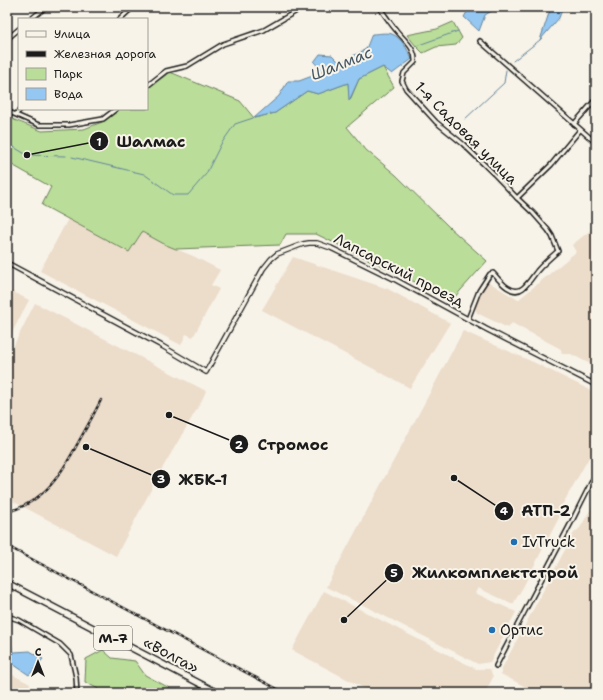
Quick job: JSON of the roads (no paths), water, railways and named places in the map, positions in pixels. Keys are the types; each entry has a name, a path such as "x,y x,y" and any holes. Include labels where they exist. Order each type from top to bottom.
{"highway":[{"name":"«Волга»","path":"7,582 218,693"}],"street":[{"path":"32,18 46,7"},
{"path":"121,18 133,7"},
{"path":"148,85 166,71 187,66 223,44 264,30 295,12 300,7"},
{"name":"1-я Садовая улица","path":"379,7 397,32 410,46 415,56 415,62 404,73 402,81 406,89 436,122 468,149 516,198 533,213 548,230 558,251 538,269 526,285 520,290 513,290 509,288 493,273 490,274 479,291 468,319"},
{"path":"7,39 18,30"},
{"path":"480,41 596,143"},
{"path":"574,124 596,99"},
{"path":"16,114 20,110"},
{"path":"7,111 39,125 69,125 103,119 115,110"},
{"path":"516,198 551,165 580,130"},
{"name":"Лапсарский проезд","path":"7,263 156,343 206,372 263,269 271,259 277,254 303,244 317,243 331,248 396,280 596,385"},
{"path":"496,666 596,473"},
{"path":"7,616 19,620 60,644 71,655 76,677 77,693"}],"water":[{"path":"470,7 498,7 485,15 479,31 464,17"},
{"path":"551,7 563,7 559,18 540,40"},
{"path":"387,33 396,36 404,44 412,59 392,74 383,67 359,79 349,101 348,83 318,94 307,91 275,113 254,118 279,96 288,81 299,81 323,72 314,62 320,54 332,55 340,63 366,49 372,34"},
{"path":"7,642 12,646 12,651 14,652 30,651 43,659 29,675 7,660"}],"waterway":[{"name":"Шалмас","path":"416,46 458,31"},
{"path":"513,61 540,40"},
{"path":"465,119 504,83 506,70"},
{"name":"Шалмас","path":"72,157 144,174 173,195 188,195 206,174 221,144 235,124 253,118"},
{"name":"Шалмас","path":"7,143 27,155 66,156"}],"railway":[{"path":"7,512 32,501 51,485 66,464 101,400"},
{"path":"7,546 285,693"}],"place":[{"name":"Шалмас","path":"27,155"},
{"name":"Стромос","path":"169,415"},
{"name":"ЖБК-1","path":"86,447"},
{"name":"АТП-2","path":"454,478"},
{"name":"IvTruck","path":"514,542"},
{"name":"Жилкомплектстрой","path":"344,620"},
{"name":"Ортис","path":"492,630"}]}
